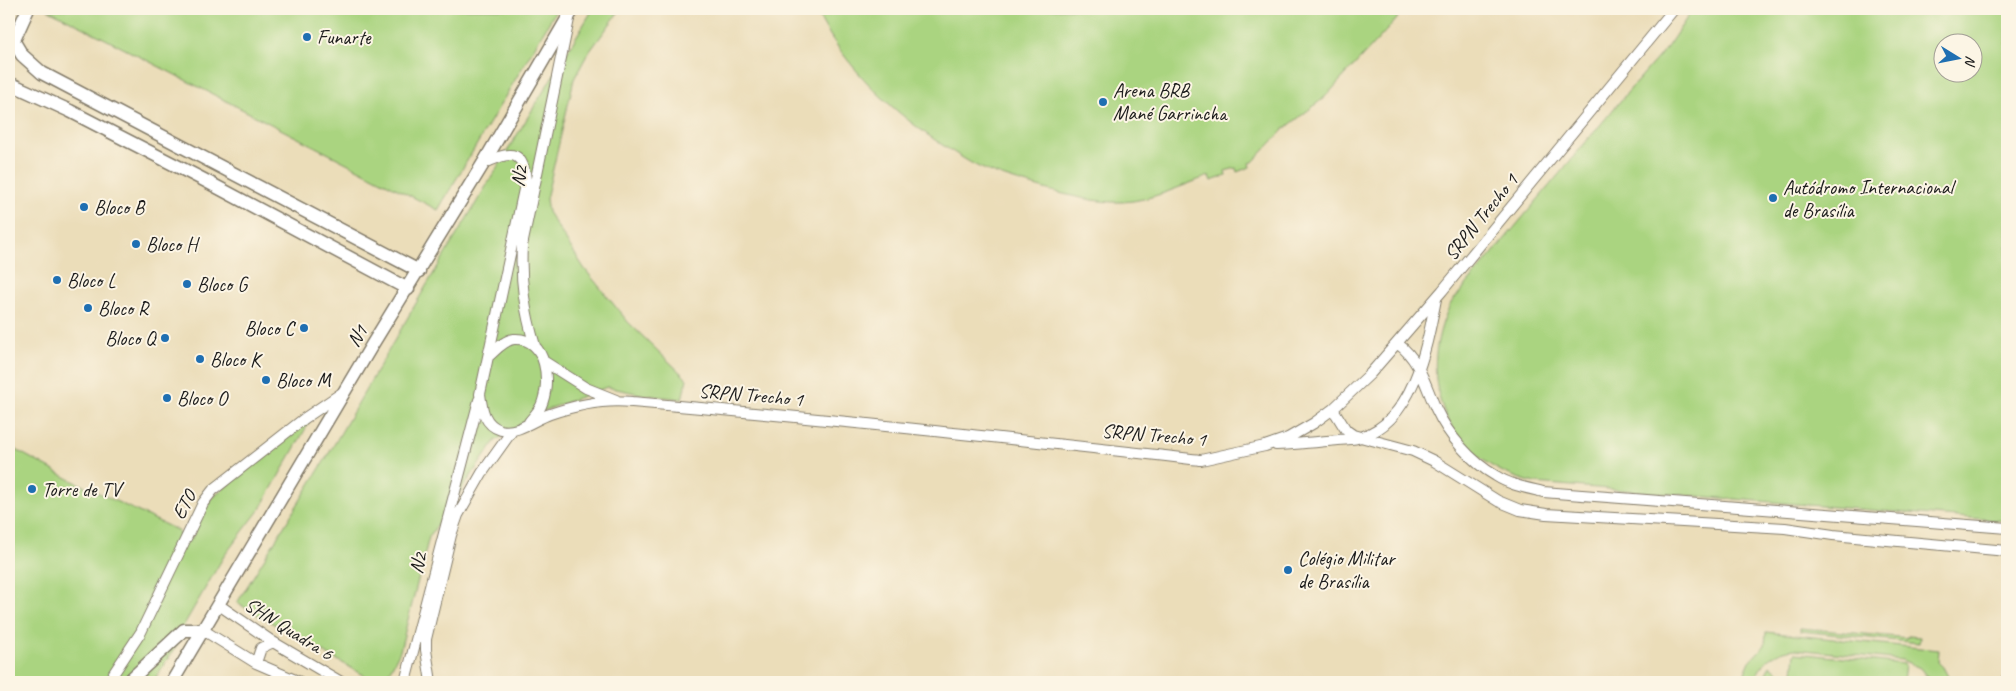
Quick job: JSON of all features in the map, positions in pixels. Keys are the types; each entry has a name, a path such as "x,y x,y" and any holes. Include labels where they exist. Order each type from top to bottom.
{"highway":[{"path":"28,9 11,46 42,73 418,271"},
{"name":"N1","path":"172,682 345,391 484,164 572,11"},
{"path":"9,83 63,108 195,175 408,289"},
{"path":"128,682 184,630 203,630"}],"main road":[{"name":"SRPN Trecho 1","path":"526,424 549,414 576,406 617,400 795,416 1200,460 1265,446 1288,438 1333,409 1398,344 1674,9"},
{"name":"N2","path":"535,346 522,294 522,246 572,11"},
{"name":"N2","path":"484,164 500,155 510,154 520,158 525,167 526,180 489,356"},
{"path":"1265,446 1361,437 1380,428 1401,407 1412,388 1419,368 1436,298"},
{"path":"514,339 535,346 545,362 546,390 540,408 526,424 512,431 501,430 491,425 484,418 480,394 489,356 502,344 514,339"},
{"path":"1398,344 1406,350 1419,368 1436,410 1451,434 1475,461 1496,477 1520,486 1543,492 2007,528"},
{"path":"1424,348 1428,388"},
{"name":"SRPN Trecho 1","path":"545,362 586,388 617,400"},
{"name":"ETO","path":"108,682 130,652 141,632 203,503 213,490 305,418 345,391"},
{"name":"N2","path":"405,682 480,394"},
{"path":"1333,409 1346,430 1361,437 1414,451 1434,461 1498,501 1520,510 1546,514 1812,529 1816,524 1811,513"},
{"name":"N2","path":"431,682 426,639 451,535 468,496 512,431"},
{"path":"1338,440 1382,443"},
{"path":"1833,535 1829,530 1831,522 1840,516"},
{"path":"1785,528 1833,535 2007,550"},
{"name":"SHN Quadra 6","path":"219,605 273,642 341,682"},
{"path":"203,630 256,662 300,682"},
{"path":"256,662 261,648 273,642"}],"green space":[{"path":"47,9 557,9 438,210"},
{"path":"593,9 621,9 587,55 574,79 546,199 548,212 584,268 628,322 687,379 682,399 645,395 607,387 538,413 495,441 429,537 400,651 384,682 376,682 237,603 328,455 426,286"},
{"name":"Arena BRB Mané Garrincha","path":"815,9 1400,9 1397,19 1325,97 1283,130 1253,162 1249,163 1250,167 1237,172 1236,168 1225,171 1226,176 1211,181 1209,176 1144,199 1113,202 1066,195 1004,177 975,165 947,148 908,120 872,87 840,50"},
{"name":"Autódromo Internacional de Brasília","path":"1693,9 2007,9 2007,521 1535,483 1505,473 1480,458 1460,438 1446,415 1438,389 1435,362 1440,333 1451,303 1668,46"},
{"name":"Torre de TV","path":"310,421 260,509 224,556 174,642 184,633 153,682 9,682 9,446 69,479 179,531 178,533 191,540 211,499 297,428"},
{"path":"1800,628 1908,638 1908,636 1920,637 1919,643 1800,631"},
{"path":"1766,632 1939,650 1938,662 1951,682 1931,682 1920,668 1902,660 1795,649 1781,652 1769,659 1760,669 1754,682 1741,682 1750,661 1765,645"},
{"path":"1795,653 1905,664 1903,682 1792,682"},
{"path":"1770,665 1778,672 1781,682 1762,682"}],"place":[{"name":"Funarte","path":"307,37"},
{"name":"Arena BRB Mané Garrincha","path":"1103,102"},
{"name":"Autódromo Internacional de Brasília","path":"1773,198"},
{"name":"Bloco B","path":"84,207"},
{"name":"Bloco H","path":"136,244"},
{"name":"Bloco L","path":"57,280"},
{"name":"Bloco G","path":"187,284"},
{"name":"Bloco R","path":"88,308"},
{"name":"Bloco C","path":"304,328"},
{"name":"Bloco Q","path":"165,338"},
{"name":"Bloco K","path":"200,359"},
{"name":"Bloco M","path":"266,380"},
{"name":"Bloco O","path":"167,398"},
{"name":"Torre de TV","path":"32,489"},
{"name":"Colégio Militar de Brasília","path":"1288,570"}]}
